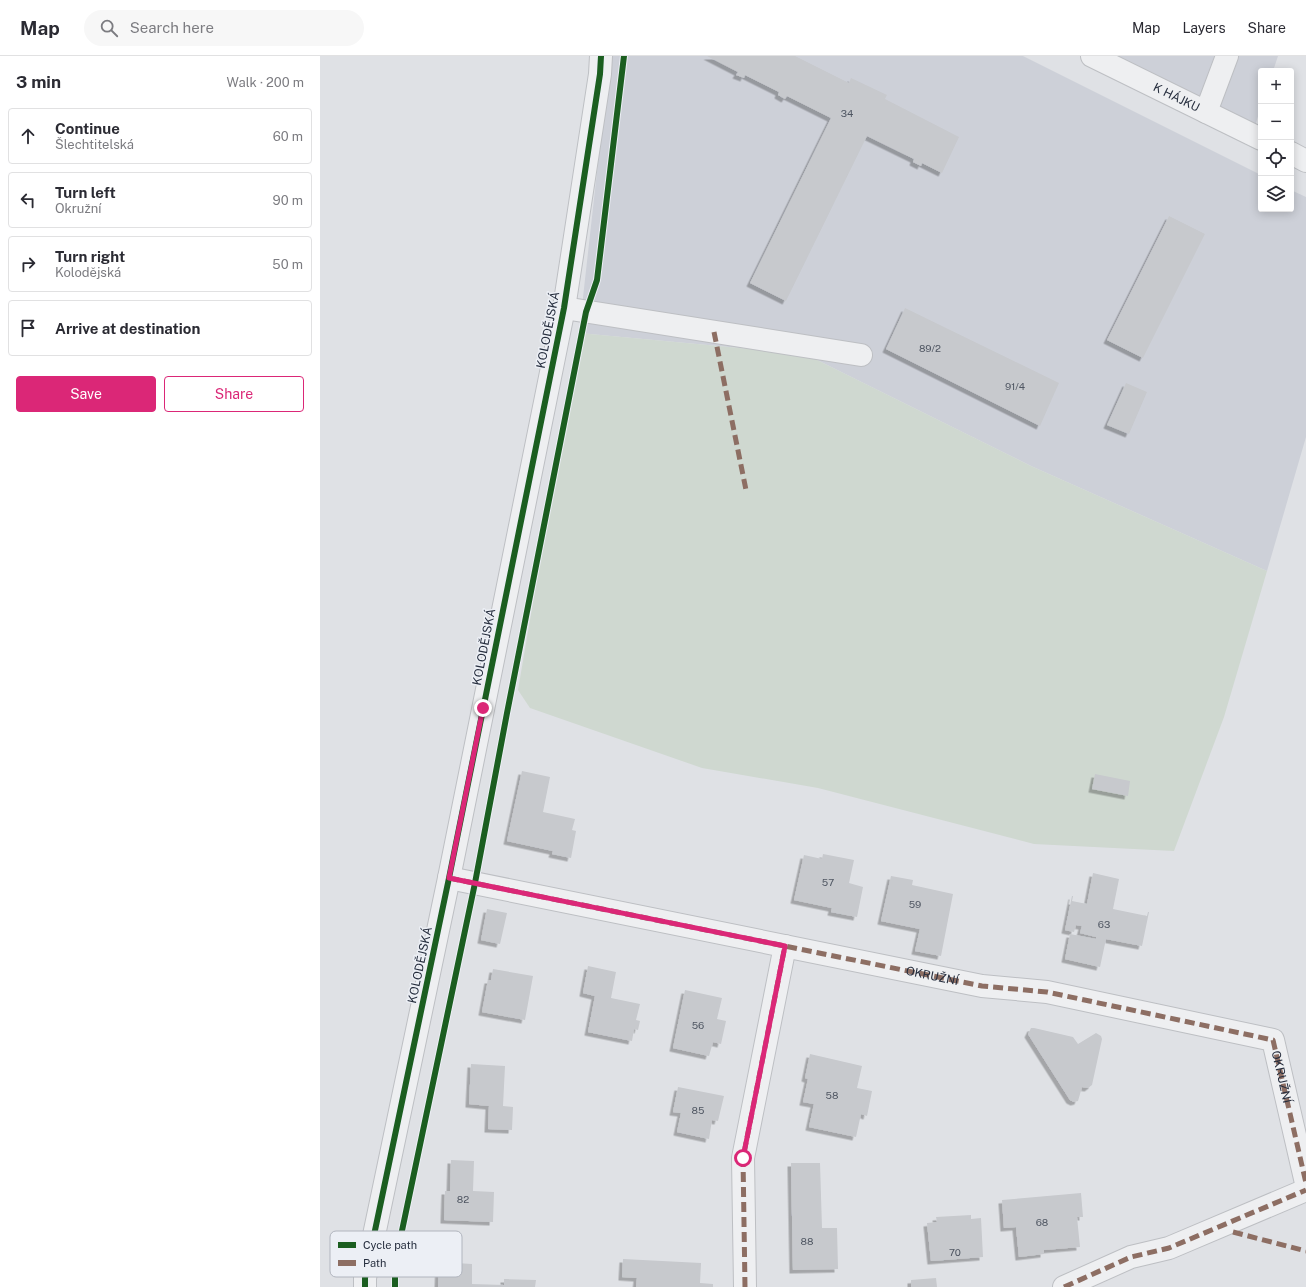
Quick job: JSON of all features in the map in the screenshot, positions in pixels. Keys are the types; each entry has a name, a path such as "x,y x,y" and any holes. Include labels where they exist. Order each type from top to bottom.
{"street":[{"name":"KOLODĚJSKÁ","path":"375,1231 449,878 564,308 600,74 601,56"},
{"name":"K HÁJKU","path":"1092,56 1258,138"},
{"path":"1206,112 1227,56"},
{"path":"1294,155 1306,161"},
{"path":"564,308 861,355"},
{"name":"OKRUŽNÍ","path":"449,878 982,986 1047,992 1273,1040 1306,1183"},
{"path":"745,1287 743,1158 785,946"},
{"path":"1064,1287 1131,1257 1169,1248 1231,1227 1306,1190"},
{"name":"KOLODĚJSKÁ","path":"365,1277 365,1287"}],"shaded area":[{"path":"610,56 1023,56 1258,174 1258,212 1294,212 1294,191 1306,197 1306,437 1267,571 1031,466 805,354 579,333"},
{"path":"1115,56 1278,56 1274,68 1258,68 1258,116 1255,126"},
{"path":"579,333 805,354 1031,466 1267,571 1224,717 1174,851 1034,844 818,788 702,768 530,708 518,690"}],"building":[{"path":"707,56 795,56 849,83 851,78 887,95 885,99 959,137 942,173 922,163 921,166 913,162 914,159 867,136 786,301 750,283 831,118 787,96 785,99 778,95 779,92 745,75 744,78 736,75 738,72"},
{"path":"1169,216 1205,234 1143,358 1107,340"},
{"path":"905,308 1059,383 1040,426 886,349"},
{"path":"1126,383 1147,392 1129,434 1107,425"},
{"path":"522,771 550,777 543,812 575,819 572,830 576,831 571,858 552,854 553,851 507,841"},
{"path":"1095,774 1130,781 1128,796 1092,789"},
{"path":"823,854 854,860 849,883 863,887 857,917 831,912 832,908 794,900 804,855 822,859"},
{"path":"1093,873 1119,879 1113,909 1147,916 1149,912 1142,946 1106,939 1100,967 1065,959 1070,934 1096,939 1096,937 1080,933 1082,926 1076,925 1074,932 1065,930 1072,896 1072,901 1087,904"},
{"path":"891,876 913,880 912,885 953,894 941,956 915,951 920,929 881,921"},
{"path":"487,909 507,913 500,944 481,940"},
{"path":"588,966 616,972 611,998 640,1004 636,1020 640,1021 638,1030 634,1029 632,1041 588,1032 595,996 583,993"},
{"path":"493,969 533,976 525,1020 482,1012 488,980 491,980"},
{"path":"685,990 722,998 717,1019 726,1021 721,1044 713,1042 709,1056 673,1048"},
{"path":"1031,1028 1073,1037 1078,1044 1096,1033 1101,1036 1102,1039 1092,1085 1088,1088 1082,1087 1078,1101 1074,1102 1070,1100 1028,1034"},
{"path":"810,1054 862,1066 857,1088 872,1091 867,1116 861,1114 856,1137 809,1127 814,1104 803,1102 808,1079 805,1078"},
{"path":"471,1064 505,1066 503,1106 513,1107 512,1130 488,1129 489,1106 469,1104"},
{"path":"678,1087 724,1096 718,1121 712,1120 709,1139 677,1132 681,1113 673,1112"},
{"path":"451,1160 474,1161 473,1191 494,1192 493,1222 444,1220 445,1191 450,1191"},
{"path":"791,1163 820,1163 822,1228 837,1228 838,1269 793,1270"},
{"path":"1081,1193 1083,1217 1077,1217 1080,1247 1044,1250 1044,1254 1019,1257 1016,1227 1004,1228 1002,1200"},
{"path":"971,1215 971,1219 981,1218 983,1257 931,1261 927,1223 937,1222 936,1217"},
{"path":"623,1259 701,1263 700,1283 713,1284 713,1287 636,1287 637,1278 622,1277"},
{"path":"462,1263 472,1264 472,1284 504,1285 504,1279 536,1280 535,1287 438,1287 438,1277 462,1277"},
{"path":"936,1278 937,1287 911,1287 911,1280"}],"marked path":[{"path":"714,332 746,490"},
{"path":"449,878 982,986 1047,992 1273,1040 1306,1183"},
{"path":"745,1287 743,1158 785,946"},
{"path":"1064,1287 1131,1257 1169,1248 1306,1190"},
{"path":"1233,1232 1306,1251"}],"cycle path":[{"path":"375,1231 449,878 564,308 600,74 601,56"},
{"path":"402,1231 475,883 586,312 597,280 624,56"},
{"path":"365,1277 365,1287"},
{"path":"395,1277 395,1287"}],"route":[{"path":"483,708 449,878 785,946 743,1158"}]}
